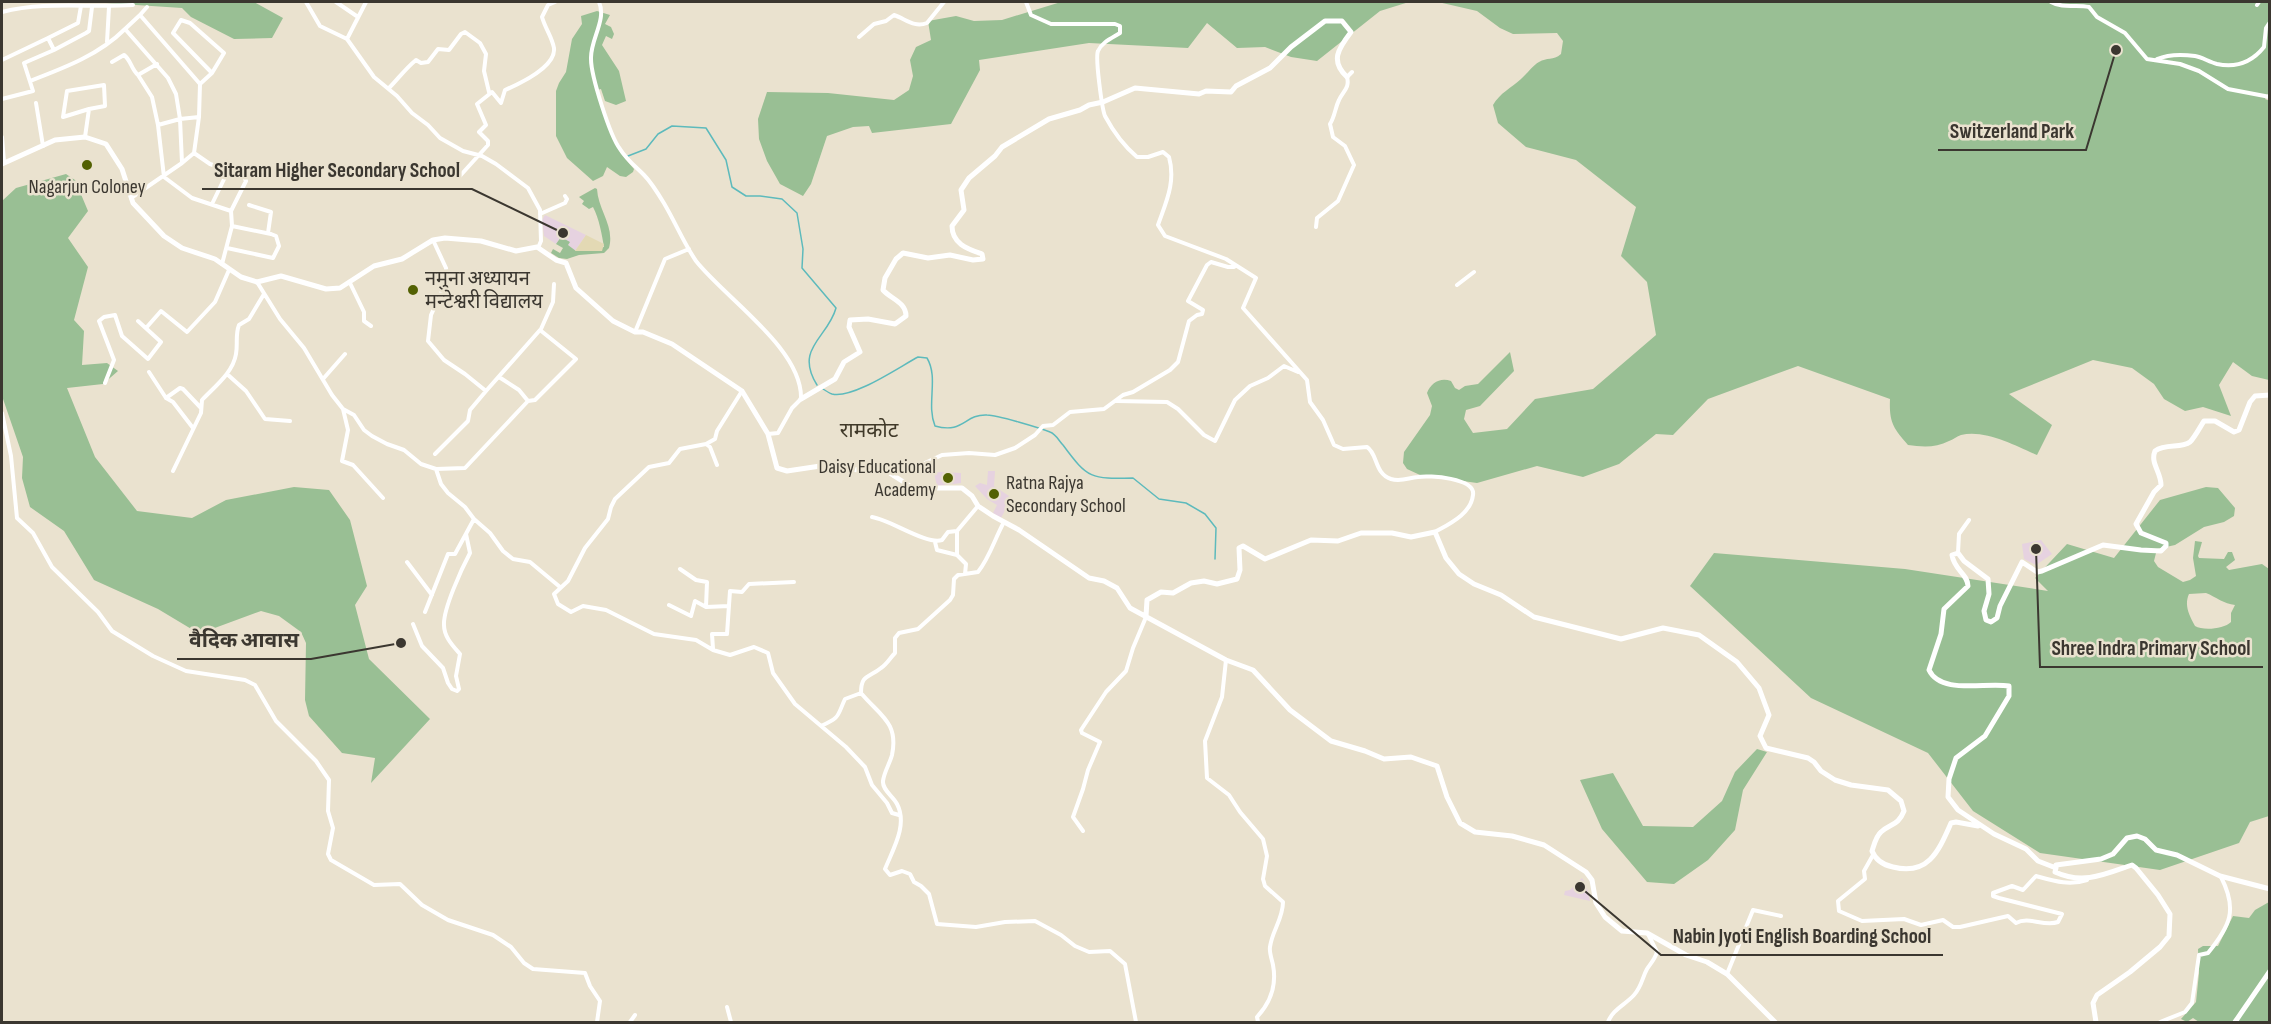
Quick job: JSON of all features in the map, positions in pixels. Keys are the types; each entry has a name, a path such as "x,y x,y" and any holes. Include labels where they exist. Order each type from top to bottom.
{"street":[{"path":"306,2 320,26 347,39 366,69 443,140 463,152 478,155 496,164 528,188 540,214 541,241 538,248"},
{"path":"336,2 358,17"},
{"path":"347,39 366,2"},
{"path":"489,92 492,92 501,103 505,90 524,81 550,62 554,50 542,17 548,5 555,2"},
{"path":"599,2 602,11 591,58 613,139 631,163 645,176 666,206 689,249 710,277 755,320 795,369 802,387 801,399"},
{"path":"859,37 874,24 894,15 911,23 923,25 944,2"},
{"path":"1026,2 1031,15 1051,24 1115,24 1120,26 1120,33 1104,43 1097,52 1096,63 1104,114 1120,140 1137,157 1148,158 1163,153 1169,157 1173,177 1165,210 1158,225 1165,236 1226,258 1256,278 1243,308 1307,380 1310,402 1323,420 1334,445 1343,449 1367,447 1371,450 1380,471 1391,479 1448,478 1469,485 1473,490 1473,498 1459,518 1434,532 1411,537 1392,533 1361,533 1338,541 1311,540 1265,559 1243,546 1239,548 1240,570 1237,579 1217,584 1204,581 1191,583 1173,593 1154,594 1147,600 1146,616 1126,671 1106,692 1081,729 1082,733 1100,742 1073,816 1083,831"},
{"path":"2051,2 2062,7 2080,5 2089,7 2097,17 2125,33 2147,59 2171,62 2191,68 2228,89 2270,97"},
{"path":"2,12 29,6 132,5"},
{"path":"2,60 78,23 81,6"},
{"path":"2,99 33,92 24,63 89,31 92,7"},
{"path":"107,43 109,7"},
{"path":"30,81 67,67 107,43 147,8"},
{"path":"131,198 164,177 194,153 199,117 200,84 140,15"},
{"path":"200,84 212,73 224,53 190,23 181,20 173,33 212,73"},
{"path":"768,434 778,433 792,408 801,399 835,379 844,362 860,352 849,327 850,320 868,319 895,324 906,316 906,309 883,290 885,278 898,255 903,253 928,258 950,255 973,260 983,259 982,254 956,241 952,230 954,223 964,210 961,190 969,178 1002,147 1049,119 1103,102 1135,88 1199,94 1206,91 1231,92 1236,86 1270,68 1291,47 1325,21 1342,21 1351,33 1341,45 1336,61 1340,70 1347,77 1348,86 1338,102 1336,113 1330,124 1334,137 1345,146 1354,165 1338,201 1317,218 1316,227"},
{"path":"2153,60 2167,55 2178,55 2197,56 2218,64 2248,62 2268,43 2265,32 2270,22"},
{"path":"125,28 157,64 176,93 182,163"},
{"path":"388,88 398,79 401,72 416,60 421,63 428,62 438,49 449,50 465,32 480,43 486,54 484,71 489,92"},
{"path":"48,38 54,50"},
{"path":"112,62 124,55 128,58 134,72 152,97 164,177 192,198 231,211"},
{"path":"138,75 157,64"},
{"path":"1347,77 1352,72"},
{"path":"104,85 105,106 89,109 63,117 67,91 104,85"},
{"path":"459,177 468,170 489,143 479,132 486,125 476,105 489,92"},
{"path":"36,103 43,146"},
{"path":"86,137 89,109"},
{"path":"158,125 199,117"},
{"path":"2,137 3,163 55,140 86,137 106,144 122,169 131,198 139,211 171,241 182,248 215,259 240,277 256,282 281,276 326,289 340,288 374,266 402,259 433,240 449,238 481,241 516,251 528,247 538,248 556,260 566,263 576,288 613,321 635,332 644,332 672,344 742,391 768,434 779,470 787,471 827,465 847,470 881,471 913,488 962,488 970,494 978,506 1089,578 1104,581 1117,588 1130,608 1226,660 1254,670 1290,710 1331,741 1384,759 1411,757 1437,766 1447,797 1460,823 1475,832 1512,836 1544,845 1586,872 1592,880 1596,903 1605,917 1622,931 1647,933 1726,974 1775,1023"},
{"path":"194,153 210,164 243,175 246,181 231,211 232,226 222,264"},
{"path":"212,204 228,171"},
{"path":"540,214 565,203 567,199 565,196"},
{"path":"249,205 271,212 268,233"},
{"path":"227,248 273,258 279,250 276,236 232,226"},
{"path":"433,240 446,268 447,280 431,315 428,341 444,360 486,391"},
{"path":"635,332 665,260 689,249"},
{"path":"894,476 899,468 925,463 942,455 969,453 995,455 1015,448 1035,435 1043,426 1053,425 1070,412 1104,410 1123,395 1170,370 1178,362 1189,321 1202,314 1203,310 1188,301 1207,264 1211,262 1228,267 1236,266"},
{"path":"146,328 161,311 187,332 214,302 230,270"},
{"path":"1457,285 1474,272"},
{"path":"256,282 280,319 304,348 343,409 348,430 342,461 353,465 383,498"},
{"path":"350,283 364,312 364,321 371,326"},
{"path":"435,453 468,421 470,410 540,330 553,302 554,284"},
{"path":"173,471 201,413 201,400 227,374 236,358 236,333 239,325 249,319 264,294"},
{"path":"105,383 114,360 99,321 104,317 115,315 122,336 148,359 161,342 138,321"},
{"path":"343,409 354,415 364,430 372,436 404,450 421,464 436,469 465,468 528,401 536,400 576,359 540,330"},
{"path":"322,379 345,354"},
{"path":"1117,400 1167,402 1178,409 1204,435 1215,441 1235,400 1250,386 1268,378 1284,366 1295,372 1299,371"},
{"path":"148,372 166,398 173,402 193,428"},
{"path":"227,374 246,391 265,419 290,421"},
{"path":"499,377 519,390 528,401"},
{"path":"166,398 180,388 201,408"},
{"path":"742,391 717,431 715,439 705,444 680,449 669,462 649,467 615,499 610,507 608,519 585,548 568,581 554,594 558,604 571,612 583,606 606,610 654,634 696,640 713,650 730,655 754,647 768,653 773,673 795,704 866,767 878,794 887,803 892,813 899,815"},
{"path":"1969,520 1959,534 1958,553 1964,561 1988,579 1989,594 1984,616 1991,622 1997,618 2000,606 2022,562 2037,572 2103,545 2141,550 2161,550 2166,546 2166,543 2141,533 2136,524 2154,492 2161,485 2153,459 2155,451 2161,447 2190,442 2204,421 2215,421 2234,432 2240,430 2250,402 2255,396 2270,395"},
{"path":"2,413 11,456 17,518 33,533 52,567 98,612 112,631 153,656 186,672 245,680 255,685 276,721 316,761 329,780 328,812 333,828 328,854 331,860 374,885 400,884 422,904 448,920 493,935 511,947 524,963 533,969 585,973 600,1001 597,1023"},
{"path":"705,444 710,447 717,465"},
{"path":"436,469 441,484 448,493 490,533 508,556 531,562 560,587"},
{"path":"957,555 957,531 978,506"},
{"path":"872,518 892,523 911,534 936,542 942,540 948,532 957,531"},
{"path":"425,612 448,554 455,554 474,519"},
{"path":"1004,522 992,544 986,562 978,572 958,575 954,579 953,595 928,622 918,629 899,633 895,638 896,653 878,670 864,677 861,684 861,693 892,728 894,741 892,756 883,782 885,789 898,805 901,829 885,869 891,875 902,871 910,874 914,882 929,894 937,924 976,927 1005,922 1035,921 1089,952 1110,951 1125,964 1136,1023"},
{"path":"1434,532 1446,558 1459,574 1474,584 1501,595 1534,617 1621,639 1653,629 1670,628 1699,635 1729,655 1759,687 1769,715 1760,736 1766,748 1808,758 1815,762 1821,771 1835,780 1866,788 1882,788 1894,794 1901,801 1904,811 1902,817 1896,824 1879,833 1872,851 1873,855 1864,871 1865,879 1838,901 1839,911 1862,921 1904,919 1921,925 1943,920 1953,927 2008,916 2016,923 2028,920 2053,924 2058,922 2062,914 1999,898 1993,896 1993,893 2012,886 2023,890 2036,876 2075,884 2132,865 2158,895 2170,915 2169,936 2160,947 2120,980 2097,995 2093,1003 2097,1023"},
{"path":"413,624 422,646 443,668 448,683 452,689 457,691 459,689 456,676 460,654 448,639 443,627 461,569 470,553 466,534"},
{"path":"936,542 937,550 957,555 966,564 965,574"},
{"path":"1958,553 1952,555 1953,564 1966,578 1968,586 1944,609 1941,634 1929,670 1933,679 1947,686 1997,684 2009,686 2009,696 1985,736 1956,758 1949,779 1948,797 1958,810 1990,831"},
{"path":"407,562 432,595"},
{"path":"680,569 696,580 707,582 706,607"},
{"path":"713,650 712,634 727,634 730,591 742,592 749,584 794,582"},
{"path":"669,605 691,616 695,601 706,607 729,606"},
{"path":"1226,660 1222,698 1205,741 1207,778 1229,795 1239,812 1263,839 1268,856 1263,879 1265,886 1283,902 1283,912 1270,947 1275,973 1274,991 1267,1007 1257,1017 1258,1023"},
{"path":"821,726 842,713 845,699 861,693"},
{"path":"1873,855 1878,861 1888,866 1913,869 1935,855 1951,823 1956,822 1973,824 1990,831 2026,849 2038,861 2056,868"},
{"path":"2088,879 2064,876 2055,872 2056,865 2101,859 2114,854 2127,838 2138,836 2157,850 2177,855 2220,876 2270,889"},
{"path":"2160,1023 2185,1012 2192,1003 2199,955 2208,953 2229,923 2230,900 2220,876"},
{"path":"1726,974 1753,910 1781,916"},
{"path":"1608,1023 1614,1011 1633,996 1642,985 1646,970 1655,960 1657,952 1647,933"},
{"path":"2235,1023 2270,971"},
{"path":"727,1007 731,1023"},
{"path":"630,1023 635,1015"}],"shaded area":[{"path":"545,215 586,235 575,251 561,237 556,244 544,236 542,220"},
{"name":"Ratna Rajya Secondary School","path":"988,471 995,471 994,486 1009,496 1010,501 1001,518 993,513 997,505 987,499 975,486 980,483 987,485"},
{"name":"Daisy Educational Academy","path":"934,473 961,473 961,483 937,486"},
{"path":"2041,540 2052,554 2036,565 2024,559 2022,544"},
{"path":"1582,878 1586,884 1590,901 1564,895 1565,891 1570,890"}],"green space":[{"path":"91,2 254,2 283,18 272,38 234,39 191,17 182,8"},
{"path":"1061,2 1409,2 1380,11 1317,61 1291,57 1265,47 1237,48 1207,23 1188,48 1089,43 979,60 980,70 951,124 872,133 869,126 853,127 827,136 811,184 803,196 780,184 767,161 759,139 758,119 767,92 828,93 894,100 909,90 913,76 910,60 916,47 931,40 928,21 956,16 974,21 1002,20"},
{"path":"1438,2 2269,2 2270,90 2265,99 2270,101 2269,380 2252,376 2233,362 2219,385 2231,416 2203,407 2185,411 2164,399 2154,384 2132,368 2093,360 2009,394 2052,425 2037,455 2000,439 1980,434 1961,435 1934,446 1908,445 1893,424 1890,399 1798,366 1708,399 1673,435 1656,434 1619,464 1583,477 1537,466 1477,483 1420,475 1407,469 1403,463 1404,452 1430,415 1432,406 1427,393 1437,381 1451,381 1459,390 1465,386 1478,384 1510,352 1514,371 1480,406 1466,410 1464,419 1473,433 1507,429 1535,399 1593,389 1656,335 1647,282 1621,256 1636,207 1576,160 1526,147 1498,123 1493,105 1496,101 1536,64 1561,54 1563,41 1557,33 1513,34 1500,28 1477,11"},
{"path":"597,11 610,15 605,24 611,27 614,34 612,39 606,36 602,45 619,71 626,101 616,105 605,101 601,89 597,90 615,141 634,169 626,177 620,176 607,167 603,176 593,181 567,158 556,136 556,91 566,72 572,39 582,24 581,16"},
{"path":"66,174 75,180 88,211 68,238 88,267 74,320 84,331 82,365 107,363 118,371 103,384 67,388 95,457 137,511 192,518 226,500 294,487 329,490 350,520 367,586 355,605 369,659 430,719 371,783 375,758 342,753 309,716 305,700 306,643 301,632 279,616 261,611 212,629 193,630 158,609 94,580 64,531 30,507 22,478 23,457 2,396 2,201 16,188"},
{"path":"595,188 610,232 609,248 604,253 579,255 567,259 559,258 551,253 553,249 560,253 563,248 556,244 561,237 570,242 568,245 576,251 604,247 599,221 593,207 589,209 582,204 584,201 579,197"},
{"path":"2206,487 2218,488 2235,508 2234,516 2224,522 2204,527 2175,545 2157,549 2154,561 2158,567 2183,582 2196,576 2193,558 2195,541 2202,542 2199,558 2224,559 2228,552 2232,552 2235,560 2226,567 2229,570 2262,564 2269,569 2269,816 2250,822 2239,843 2160,870 2040,853 1973,811 1928,753 1811,698 1690,586 1714,553 1905,569 2048,591 2035,578 2067,544 2114,558 2160,500","holes":["2206,593 2235,605 2231,613 2231,622 2219,628 2208,629 2195,626 2187,606 2189,594"]},
{"path":"1757,749 1767,752 1743,790 1735,830 1708,860 1674,884 1647,882 1602,829 1580,780 1613,773 1643,826 1693,827 1722,801 1735,772"},
{"path":"2269,902 2269,1022 2199,1022 2193,1018 2187,1022 2181,1019 2196,1002 2199,973 2198,949 2203,946 2218,946 2233,916 2249,918 2255,910"}],"sand":[{"path":"586,235 604,244 602,251 575,251"}],"waterway":[{"path":"628,156 646,149 658,134 672,126 706,128 726,160 732,187 746,196 782,199 797,213 803,249 802,268 836,308 811,352 809,362 817,385"},
{"path":"823,389 832,394 852,392 918,357 927,358 932,374 932,409 935,426 952,428 973,417 987,415 1052,433 1079,465 1092,475 1108,478 1133,478 1159,499 1186,503 1205,514 1216,528 1215,559"}],"place":[{"name":"Switzerland Park","path":"2116,50"},
{"name":"Nagarjun Coloney","path":"87,165"},
{"name":"Sitaram Higher Secondary School","path":"563,233"},
{"name":"नमुना अध्यायन मन्टेश्वरी विद्यालय","path":"413,290"},
{"name":"Daisy Educational Academy","path":"948,478"},
{"name":"Ratna Rajya Secondary School","path":"994,494"},
{"name":"Shree Indra Primary School","path":"2036,549"},
{"name":"वैदिक आवास","path":"401,643"},
{"name":"Nabin Jyoti English Boarding School","path":"1580,887"}],"district":[{"name":"रामकोट","path":"869,430"}]}
